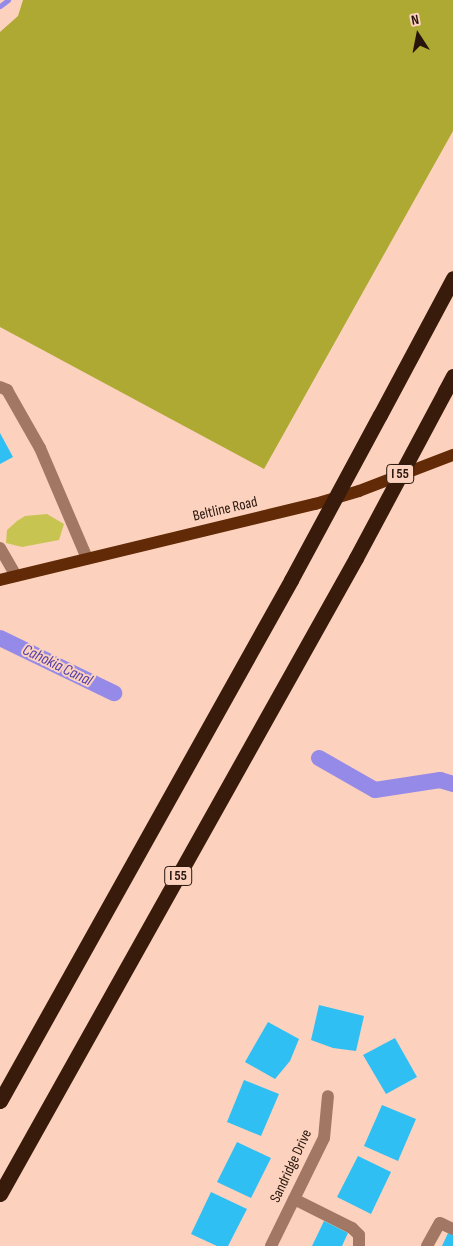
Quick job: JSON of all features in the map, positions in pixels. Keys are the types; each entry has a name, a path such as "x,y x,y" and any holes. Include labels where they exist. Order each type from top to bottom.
{"highway":[{"path":"0,1101 291,580 453,278"},
{"name":"I 55","path":"0,1194 356,558 453,376"}],"main road":[{"name":"Beltline Road","path":"0,580 359,492 453,455"}],"street":[{"path":"0,387 7,390 40,448 87,558"},
{"path":"0,548 16,576"},
{"name":"Sandridge Drive","path":"271,1246 324,1138 328,1096"},
{"path":"294,1199 352,1228 359,1235 359,1246"},
{"path":"427,1246 440,1223 453,1229"}],"shaded area":[{"path":"23,0 453,0 453,131 264,469 0,327 0,32 18,16"},
{"path":"47,514 64,524 59,540 22,547 6,543 7,530 17,521 25,516"}],"building":[{"path":"0,433 13,457 0,464"},
{"path":"319,1005 364,1016 356,1051 333,1048 311,1040"},
{"path":"268,1022 299,1039 290,1061 275,1079 245,1062"},
{"path":"395,1038 417,1077 386,1094 363,1055"},
{"path":"244,1080 279,1094 261,1136 227,1122"},
{"path":"382,1105 416,1119 398,1161 364,1146"},
{"path":"237,1142 271,1158 251,1198 217,1182"},
{"path":"358,1156 391,1172 371,1214 337,1197"},
{"path":"211,1192 247,1209 228,1246 217,1246 191,1234"},
{"path":"324,1221 348,1233 342,1246 312,1246"},
{"path":"448,1233 453,1235 453,1246 442,1246"}],"waterway":[{"path":"0,6 8,0"},
{"name":"Cahokia Canal","path":"0,638 114,693"},
{"name":"Cahokia Canal","path":"319,758 375,790 440,780 453,784"}]}
